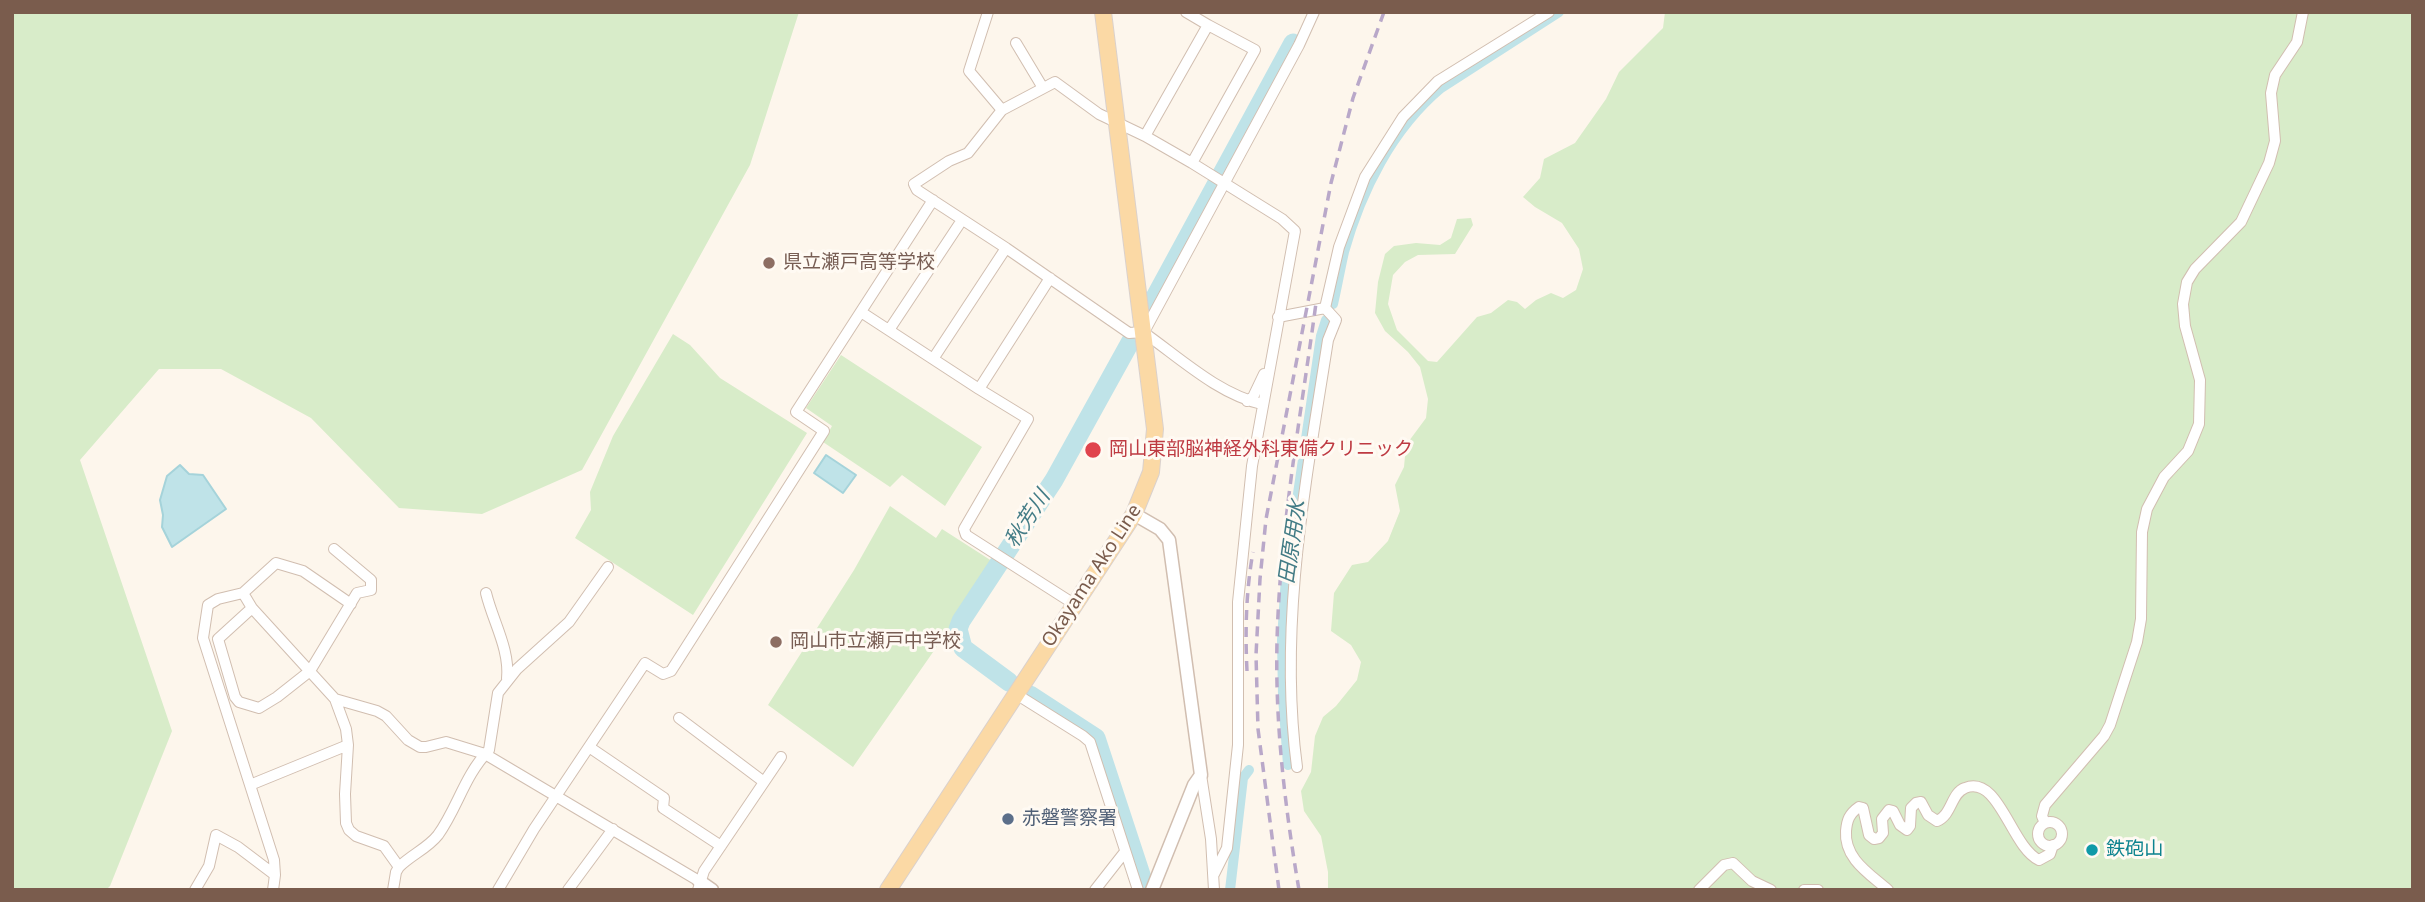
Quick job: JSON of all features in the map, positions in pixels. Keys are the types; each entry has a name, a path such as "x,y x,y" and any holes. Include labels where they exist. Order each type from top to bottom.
{"main road":[{"name":"Okayama Ako Line","path":"888,890 1134,514 1151,472 1155,429 1103,12"}],"street":[{"path":"988,12 969,71 1002,110"},
{"path":"1186,12 1255,50 1192,163"},
{"path":"1143,332 1299,45 1314,12"},
{"path":"1325,309 1339,247 1365,177 1403,117 1438,81 1549,12"},
{"path":"2045,823 2042,816 2045,805 2110,725 2137,642 2141,619 2142,532 2147,509 2164,477 2188,451 2199,424 2200,380 2185,326 2183,304 2187,282 2195,269 2241,222 2269,163 2275,141 2271,93 2275,75 2297,43 2303,12"},
{"path":"1145,136 1208,24"},
{"path":"1016,43 1044,88"},
{"path":"1214,874 1227,848 1238,744 1237,602 1251,466 1295,231 1282,219 1192,163 1099,114 1055,82 1002,110 968,153 949,161 914,184 917,190 1129,333 1143,332 1226,390 1247,401 1262,404"},
{"path":"498,890 534,829 645,663 663,674 671,671 824,431 796,412 933,200"},
{"path":"889,330 962,220"},
{"path":"933,359 1006,248"},
{"path":"979,389 1050,278"},
{"path":"1279,317 1325,309"},
{"path":"1297,767 1290,699 1292,620 1296,560 1318,406 1328,340 1336,320 1325,309"},
{"path":"861,312 1028,419 964,529 966,535 1074,604"},
{"path":"1247,401 1253,397 1269,364"},
{"path":"1134,514 1160,529 1169,540 1214,874 1213,890"},
{"path":"252,608 218,639 235,697 239,702 259,708 310,671 357,593 371,590 371,580 334,549"},
{"path":"273,890 274,860 203,638 208,605 218,599 243,593 276,563 303,571 351,604"},
{"path":"393,890 399,867 438,835 467,778 489,750 498,693 507,680 569,622 608,567"},
{"path":"243,593 252,608 335,699 346,729 348,745 345,794 349,830 384,846 399,867"},
{"path":"486,593 505,652 507,680"},
{"path":"1016,694 1090,742 1138,890"},
{"path":"335,699 386,716 408,740 420,747 446,742 485,754 558,795 699,886 712,890"},
{"path":"679,718 764,782"},
{"path":"250,785 348,745"},
{"path":"589,747 664,798 663,808 721,846"},
{"path":"699,886 721,846 781,757"},
{"path":"1153,890 1194,785 1201,775"},
{"path":"1888,890 1867,874 1847,846 1847,819 1851,812 1859,807 1863,808 1869,835 1879,838 1883,832 1882,819 1889,810 1894,811 1900,825 1907,830 1910,826 1911,808 1916,803 1921,803 1928,815 1937,821 1948,812 1965,788 1985,788 1993,796 2020,843 2030,856 2039,860 2050,854 2053,845 2061,837 2061,830 2056,824 2045,823"},
{"path":"2045,823 2038,832 2039,839 2045,844 2053,845"},
{"path":"568,890 613,830"},
{"path":"195,890 209,866 216,835 238,847 275,875"},
{"path":"1095,890 1124,853"},
{"path":"1699,890 1724,865 1733,863 1752,881 1771,890"},
{"path":"1804,890 1818,890"}],"green space":[{"path":"12,12 799,12 750,165 582,470 482,514 399,508 311,418 221,369 159,369 80,460 172,731 110,886 106,890 12,890"},
{"path":"1665,12 2413,12 2413,890 1328,890 1328,872 1321,836 1304,811 1301,791 1311,772 1315,736 1323,717 1336,706 1357,680 1361,662 1351,645 1331,631 1334,593 1352,565 1368,562 1388,541 1400,511 1395,485 1404,467 1406,445 1426,418 1428,399 1420,367 1385,331 1375,313 1378,282 1385,254 1394,246 1416,243 1440,245 1451,238 1457,219 1471,218 1473,225 1455,254 1418,255 1405,262 1393,275 1388,304 1397,330 1428,361 1437,362 1477,317 1491,313 1508,300 1517,302 1525,309 1551,293 1563,298 1576,290 1583,269 1579,249 1562,223 1523,197 1540,178 1544,159 1575,143 1606,99 1619,72 1663,28"},
{"path":"673,334 690,345 720,378 807,433 693,615 575,538 591,510 590,492 613,436"},
{"path":"841,355 982,447 945,506 902,475 890,487 823,442 832,426 806,408"},
{"path":"890,506 936,538 942,529 995,563 853,767 768,705 854,570"}],"water":[{"path":"826,455 856,475 843,493 814,473"},
{"path":"180,465 189,474 203,475 226,509 172,547 162,527 160,500 167,476"}],"waterway":[{"name":"田原用水","path":"1333,304 1344,252 1359,206 1380,162 1408,122 1441,88 1559,12"},
{"name":"秋芳川","path":"1148,310 1293,43"},
{"name":"田原用水","path":"1288,765 1282,640 1286,576 1321,336 1326,320"},
{"name":"秋芳川","path":"1009,682 963,648 958,629 1054,480 1132,339"},
{"name":"秋芳川","path":"1030,695 1096,738 1146,890"},
{"name":"田原用水","path":"1230,890 1243,778 1249,770"}],"railway":[{"path":"1279,890 1258,729 1256,655 1266,519 1331,183 1353,98 1384,12"},
{"path":"1299,890 1282,766 1277,641 1282,556 1316,303"},
{"path":"1247,671 1247,611 1253,552"}],"place":[{"name":"県立瀬戸高等学校","path":"769,263"},
{"name":"岡山東部脳神経外科東備クリニック","path":"1093,450"},
{"name":"岡山市立瀬戸中学校","path":"776,642"},
{"name":"赤磐警察署","path":"1008,819"},
{"name":"鉄砲山","path":"2092,850"}]}
